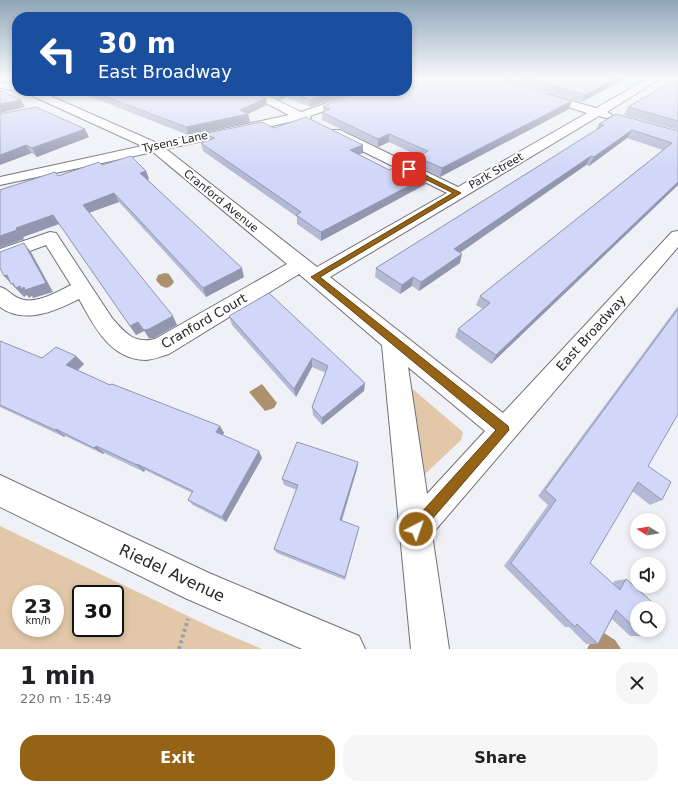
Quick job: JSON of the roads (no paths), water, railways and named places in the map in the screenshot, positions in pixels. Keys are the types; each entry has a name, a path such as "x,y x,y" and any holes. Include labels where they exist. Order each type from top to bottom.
{"street":[{"name":"Cranford Avenue","path":"69,108 155,147 393,341"},
{"path":"285,108 458,193"},
{"name":"Tysens Lane","path":"0,181 300,116 322,108"},
{"path":"585,108 620,119"},
{"name":"Park Street","path":"307,271 458,193 604,108"},
{"name":"East Broadway","path":"416,529 678,236"},
{"name":"Cranford Court","path":"0,256 50,238 84,288 114,338 133,349 143,352 161,347 307,271"},
{"path":"0,294 5,301 12,305 21,308 34,308 47,305 84,288"},
{"path":"393,341 504,430"},
{"path":"393,341 430,649"},
{"name":"Riedel Avenue","path":"0,490 21,502 197,586 346,649"}]}
